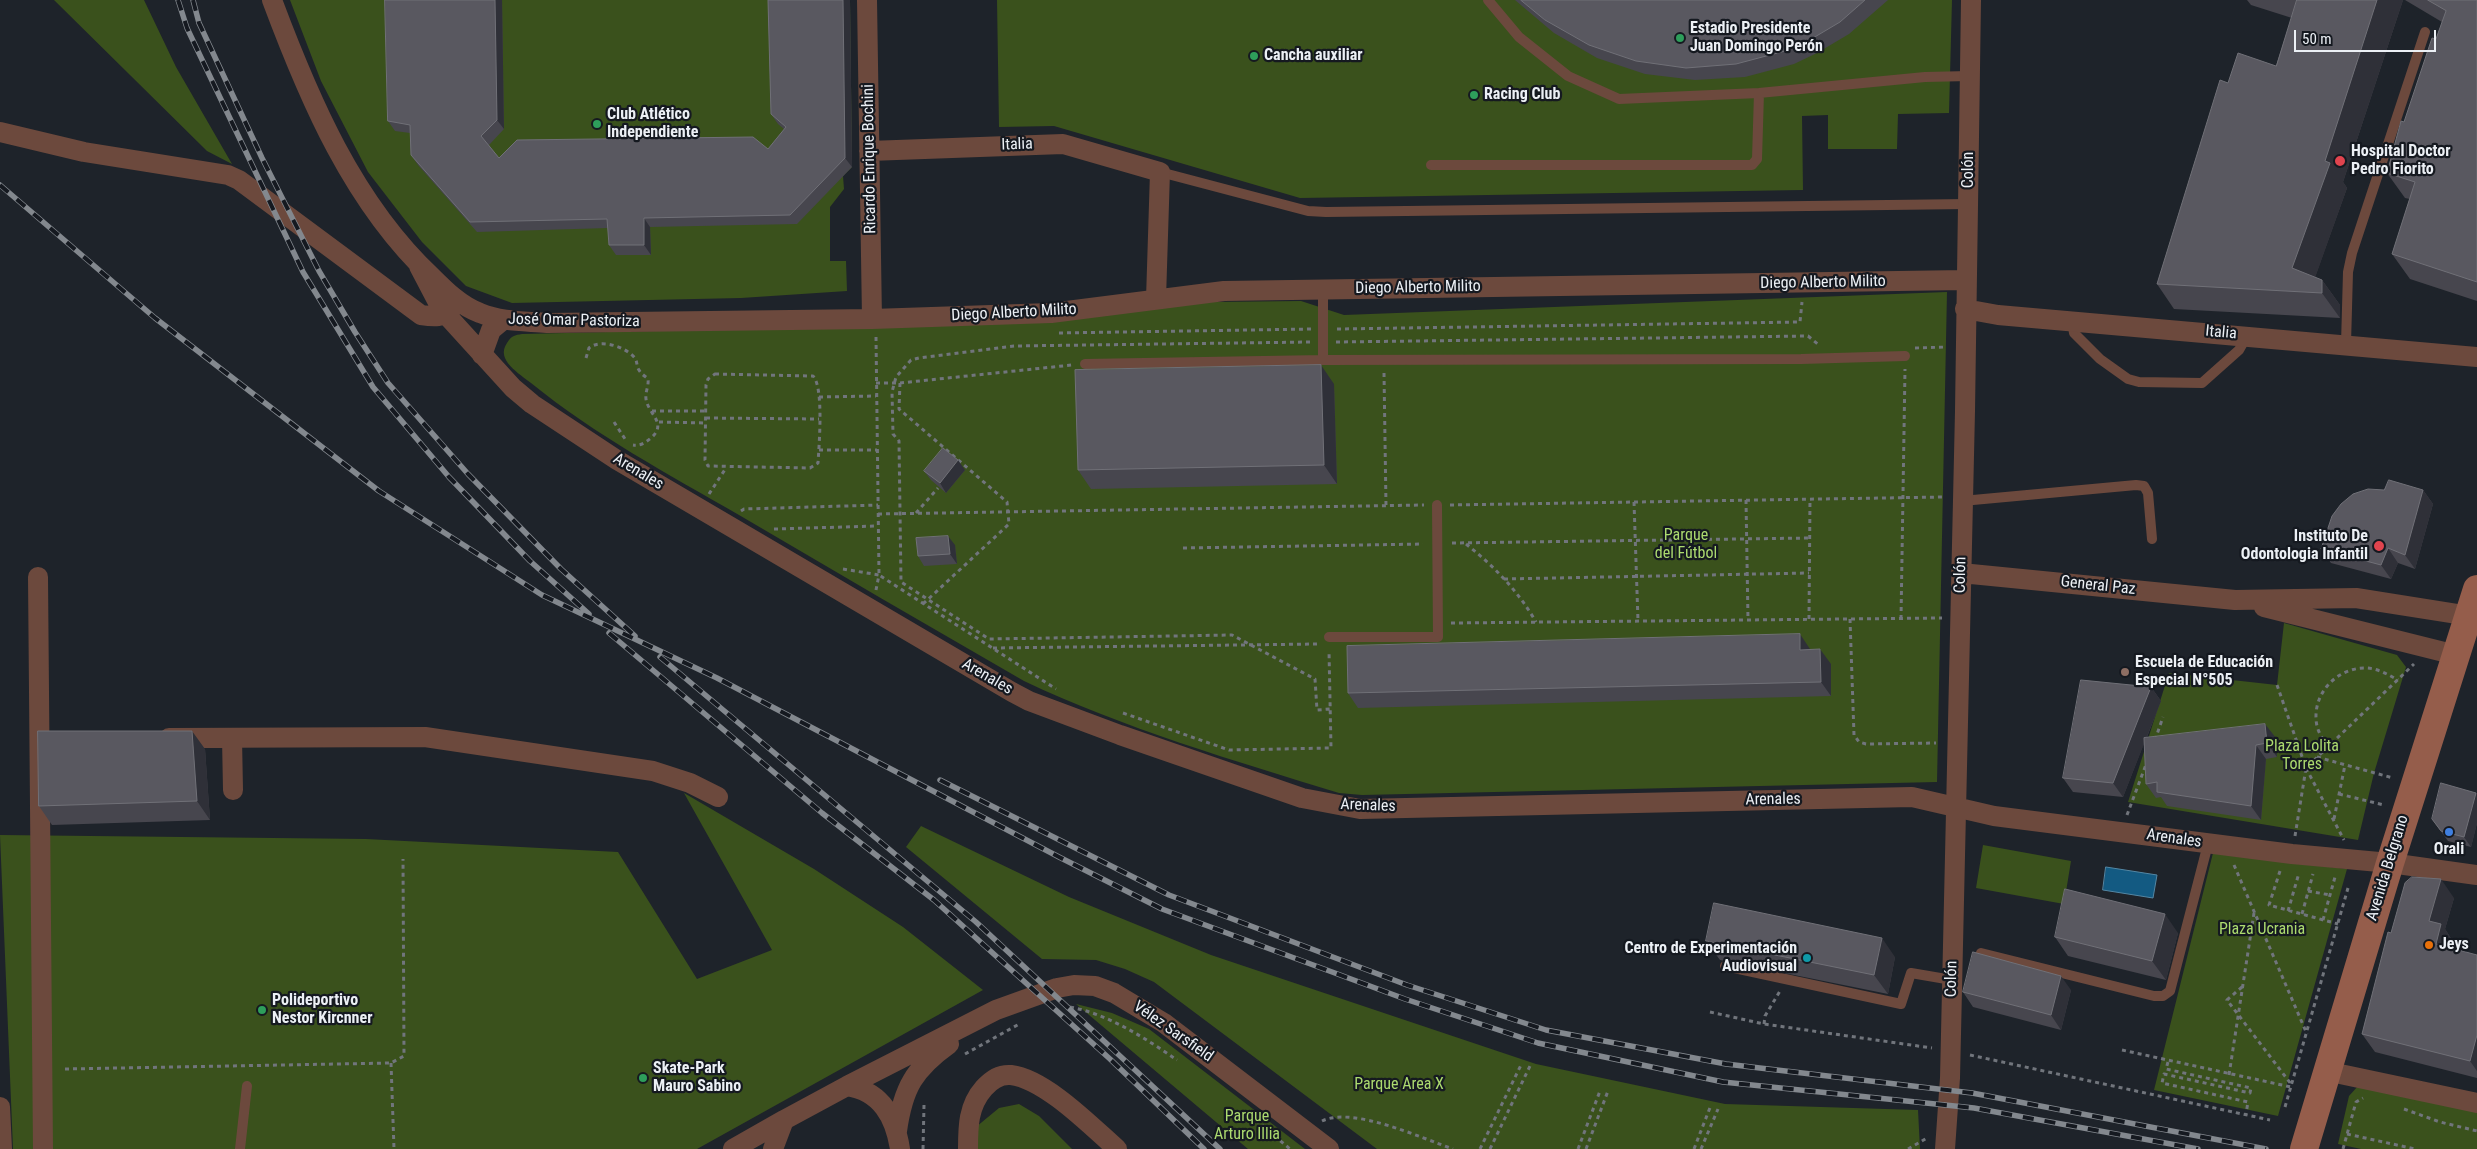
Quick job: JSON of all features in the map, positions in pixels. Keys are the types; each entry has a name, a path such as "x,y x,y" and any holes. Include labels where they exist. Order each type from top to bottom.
{"main road":[{"name":"Avenida Belgrano","path":"2304,1149 2406,810 2456,655 2473,616 2477,588"}],"street":[{"name":"Arenales","path":"272,0 305,84 335,146 369,200 452,308 482,355 513,388 532,404 617,460 1029,701 1120,735 1310,800 1360,808 1912,798 1994,816 2300,855 2390,862 2477,875"},
{"name":"Ricardo Enrique Bochini","path":"867,0 874,326"},
{"name":"Colón","path":"1945,1149 1950,1078 1961,573 1955,499 1965,309 1971,0"},
{"path":"0,132 84,152 228,175 239,180 421,315 436,317 452,308"},
{"name":"Italia","path":"869,151 1062,144 1160,172"},
{"path":"1156,299 1160,172"},
{"name":"Diego Alberto Milito","path":"874,326 1051,313 1224,291 1965,280"},
{"name":"José Omar Pastoriza","path":"452,308 480,313 503,320 547,323 874,326"},
{"name":"Italia","path":"1965,309 2072,321 2247,335 2477,357"},
{"path":"482,355 491,330 503,320"},
{"name":"General Paz","path":"1961,573 2235,600 2356,598 2473,616"},
{"path":"38,577 49,738 43,1149"},
{"name":"General Paz","path":"2235,600 2456,655"},
{"path":"145,738 425,737 653,771 690,784 718,797"},
{"path":"232,738 233,790"},
{"name":"Vélez Sarsfield","path":"733,1149 847,1086 996,1010 1039,994 1074,985 1095,986 1114,993 1164,1022 1329,1149"},
{"name":"Vélez Sarsfield","path":"898,1140 901,1104 906,1090 925,1064 996,1010"},
{"path":"2326,1071 2477,1103"},
{"path":"968,1149 968,1124 972,1107 980,1092 989,1082 998,1077 1009,1075 1035,1084 1052,1095 1116,1149"},
{"path":"847,1086 868,1093 881,1102 898,1140"},
{"path":"0,1107 2,1149"},
{"path":"773,1149 775,1138 784,1120"}],"lane":[{"path":"1488,0 1520,37 1568,76 1619,99 1759,93 1925,77 1969,76"},
{"path":"2346,344 2348,272 2352,253 2425,32"},
{"path":"1431,166 1752,165 1757,159 1759,93"},
{"path":"1160,172 1308,211 1326,212 1968,204"},
{"path":"1323,290 1323,360"},
{"path":"2072,321 2074,333 2100,359 2128,379 2139,382 2202,383 2210,378 2239,350 2247,335"},
{"path":"1086,364 1323,360 1801,359 1905,352"},
{"path":"1955,499 2136,485 2144,486 2148,493 2152,539"},
{"path":"1329,640 1438,637 1437,505"},
{"path":"1980,953 2154,996 2163,996 2170,991 2216,845"},
{"path":"1725,966 1901,1004 1911,974 1952,980"},
{"path":"240,1149 247,1086"}],"path":[{"path":"1052,334 1800,322 1802,296"},
{"path":"874,326 879,575 1059,691"},
{"path":"1330,709 1317,710 1315,679 1232,635 989,639 901,582 899,441 893,434 892,392 896,377 911,360 1014,346 1808,336 1826,351"},
{"path":"586,358 589,348 600,342 632,355 636,360 638,369 648,379 646,398 658,422"},
{"path":"1901,619 1905,352 1951,347"},
{"path":"1384,360 1386,506"},
{"path":"876,383 900,383 1086,364"},
{"path":"715,374 813,376 817,380 819,397 818,463 810,468 708,466 705,460 706,411 706,386 708,379 715,374"},
{"path":"900,383 900,408 1007,502 1009,524 923,604"},
{"path":"819,397 876,396"},
{"path":"652,411 706,411"},
{"path":"706,418 819,419"},
{"path":"614,422 625,441 635,446 641,445 652,436 658,422"},
{"path":"658,422 706,423"},
{"path":"819,450 877,450"},
{"path":"700,509 727,467"},
{"path":"916,513 938,488"},
{"path":"878,514 1810,499 1955,499"},
{"path":"1809,619 1810,499"},
{"path":"1746,500 1748,620"},
{"path":"1634,502 1638,621"},
{"path":"726,524 744,509 878,505"},
{"path":"750,538 764,529 878,526"},
{"path":"1184,548 1809,538"},
{"path":"1466,543 1523,600 1536,622"},
{"path":"1504,579 1809,573"},
{"path":"1438,623 1944,618"},
{"path":"1850,619 1854,736 1858,742 1866,744 1936,743"},
{"path":"992,648 1249,644 1329,640 1331,748 1229,750 1116,711"},
{"path":"2288,910 2300,855 2306,768 2430,647"},
{"path":"2327,747 2319,734 2316,718 2318,702 2325,688 2336,677 2350,670 2366,668 2381,670 2398,680"},
{"path":"2277,685 2306,768 2334,820 2348,860 2330,895 2323,920"},
{"path":"2153,745 2163,717"},
{"path":"2121,832 2150,754"},
{"path":"2317,757 2415,783"},
{"path":"2334,820 2344,765"},
{"path":"2339,794 2406,810"},
{"path":"2216,845 2254,913 2307,1034"},
{"path":"2300,855 2308,891 2302,914"},
{"path":"2300,855 2268,905 2338,924"},
{"path":"65,1069 391,1063 404,1056 403,859"},
{"path":"2285,1107 2348,888"},
{"path":"2308,891 2330,895"},
{"path":"2229,1075 2254,913"},
{"path":"1764,1024 1765,1016 1787,979"},
{"path":"2243,987 2227,1000 2291,1086"},
{"path":"1066,1006 1091,1010 1154,1044 1185,1066"},
{"path":"1710,1012 1764,1024 1911,1044"},
{"path":"962,1056 1023,1022"},
{"path":"2122,1050 2229,1075 2291,1086"},
{"path":"1985,1058 2270,1120"},
{"path":"2168,1062 2166,1069 2250,1088 2250,1093 2164,1074 2162,1083 2248,1102 2246,1114"},
{"path":"391,1063 394,1149"},
{"path":"1480,1149 1521,1065"},
{"path":"1490,1149 1530,1066"},
{"path":"1578,1149 1600,1091"},
{"path":"1586,1149 1608,1091"},
{"path":"923,1149 926,1096"},
{"path":"2343,1149 2356,1102 2368,1096"},
{"path":"1504,1101 1512,1104"},
{"path":"1694,1149 1711,1106"},
{"path":"2395,1106 2440,1122 2477,1131"},
{"path":"1701,1149 1718,1109"},
{"path":"1319,1122 1342,1117 1364,1120 1453,1149"},
{"path":"1253,1118 1290,1149"},
{"path":"1492,1124 1500,1128"},
{"path":"1586,1128 1593,1130"},
{"path":"2347,1134 2415,1149"}],"green space":[{"path":"54,0 144,0 176,67 232,164 207,151"},
{"name":"Club Atlético Independiente","path":"290,0 850,0 852,167 843,176 844,189 830,207 830,261 846,261 847,291 741,298 512,303 466,286 422,242 368,172 321,81"},
{"name":"Racing Club","path":"997,0 1952,0 1949,113 1898,114 1897,149 1828,149 1828,115 1802,116 1803,190 1300,198 1054,126 999,127"},
{"name":"Parque del Fútbol","path":"1947,292 1937,782 1362,795 1339,793 1140,729 1024,681 606,437 555,402 521,375 510,366 504,355 504,349 510,339 515,335 522,334 1049,322 1211,302 1301,301 1344,315"},
{"name":"Plaza Lolita Torres","path":"2284,623 2397,655 2406,667 2374,773 2358,840 2128,802 2169,673 2277,685"},
{"path":"684,793 814,869 903,927 983,990 697,1149 13,1149 0,835 366,839 618,852 697,979 772,950"},
{"name":"Parque Area X","path":"921,826 1069,897 1211,955 1536,1064 1725,1104 1918,1110 1920,1149 1377,1149 1154,982 1125,969 1096,960 1042,959 906,847"},
{"path":"1983,845 2071,861 2064,904 1976,888"},
{"name":"Plaza Ucrania","path":"2213,853 2347,869 2278,1116 2154,1090"},
{"name":"Parque Arturo Illia","path":"1076,1004 1112,1013 1149,1029 1305,1149 1248,1149"},
{"path":"2358,1086 2477,1109 2477,1149 2361,1149 2338,1144 2349,1096"},
{"path":"1019,1104 1039,1116 1072,1149 977,1149 976,1127 999,1108"}],"water":[{"path":"2106,867 2157,875 2153,898 2103,890"}],"building":[{"path":"385,0 495,0 497,120 481,136 499,158 517,140 753,137 768,149 786,127 771,114 768,0 843,0 845,158 790,215 644,218 644,245 609,245 607,219 470,222 411,155 410,125 388,121"},
{"path":"1521,0 1865,0 1840,22 1808,41 1785,51 1736,64 1686,68 1636,61 1589,45 1545,20"},
{"path":"2297,0 2377,0 2325,161 2330,163 2292,268 2322,280 2322,293 2157,284 2220,80 2228,83 2238,53 2276,66"},
{"path":"2428,0 2477,0 2477,282 2392,254 2415,182 2387,173 2401,121 2404,122 2432,38 2436,39 2446,11"},
{"path":"1321,365 1324,465 1078,470 1075,370"},
{"path":"943,448 958,460 940,483 924,471"},
{"name":"Instituto De Odontologia Infantil","path":"2389,480 2423,490 2405,555 2388,548 2381,565 2321,549 2332,516 2341,504 2353,494 2368,489 2384,490"},
{"path":"948,536 950,554 918,556 916,538"},
{"path":"1800,634 1800,650 1820,649 1821,682 1348,693 1347,646"},
{"path":"2081,680 2151,687 2113,783 2063,778"},
{"path":"2265,724 2267,743 2256,745 2251,806 2157,792 2157,782 2146,784 2144,738"},
{"path":"38,731 192,731 197,801 39,806"},
{"path":"2441,783 2476,793 2464,837 2441,831 2432,819"},
{"path":"2412,877 2441,879 2429,921 2441,924 2436,944 2477,955 2477,1035 2470,1061 2362,1034 2388,932 2391,933 2405,883"},
{"path":"2065,889 2165,914 2152,961 2055,937"},
{"path":"1714,903 1882,938 1874,975 1706,941"},
{"path":"1973,952 2061,976 2051,1015 1963,992"}],"railway":[{"path":"178,0 187,28 303,272 373,387 449,477 530,561 589,614"},
{"path":"193,0 199,23 262,158 319,271 388,383 468,474 561,569 635,636"},
{"path":"0,185 155,318 379,491 542,595 717,678 1162,909 1405,999 1538,1043 1723,1082 1974,1108 2198,1149"},
{"path":"609,633 822,813 934,900 1110,1059 1204,1149"},
{"path":"660,657 976,922 1220,1149"},
{"path":"940,780 1169,895 1407,985 1546,1030 1726,1064 1972,1093 2266,1149"}],"place":[{"name":"Estadio Presidente Juan Domingo Perón","path":"1680,38"},
{"name":"Cancha auxiliar","path":"1254,56"},
{"name":"Racing Club","path":"1474,95"},
{"name":"Club Atlético Independiente","path":"597,124"},
{"name":"Hospital Doctor Pedro Fiorito","path":"2340,161"},
{"name":"Instituto De Odontologia Infantil","path":"2379,546"},
{"name":"Escuela de Educación Especial N°505","path":"2125,672"},
{"name":"Orali","path":"2449,832"},
{"name":"Jeys","path":"2429,945"},
{"name":"Centro de Experimentación Audiovisual","path":"1807,958"},
{"name":"Polideportivo Nestor Kircnner","path":"262,1010"},
{"name":"Skate-Park Mauro Sabino","path":"643,1078"}]}
